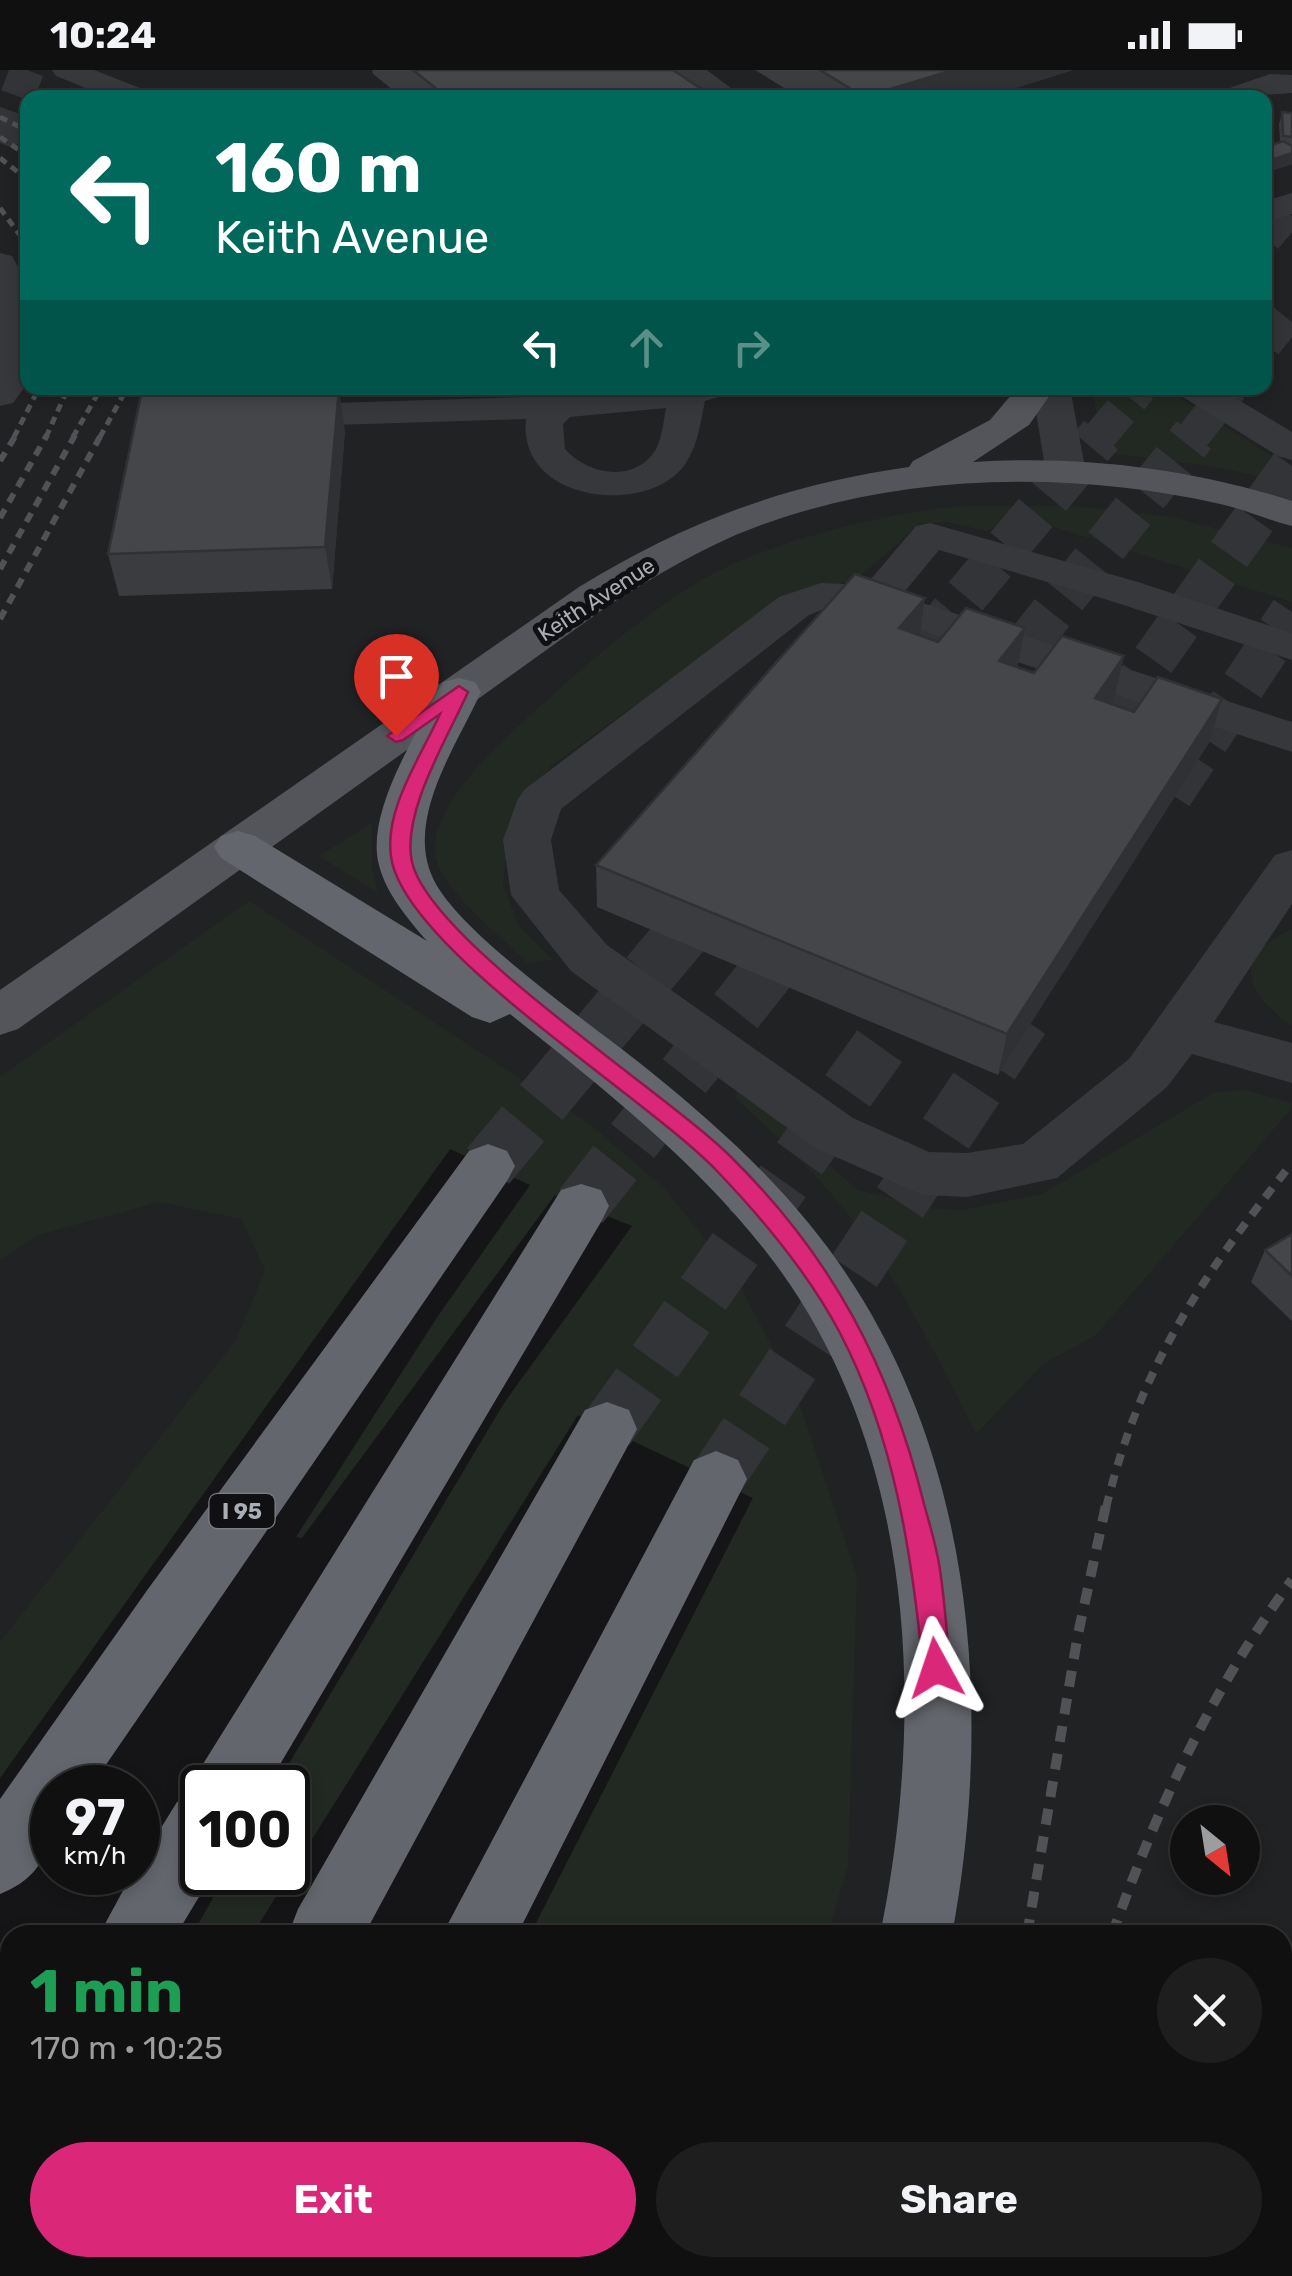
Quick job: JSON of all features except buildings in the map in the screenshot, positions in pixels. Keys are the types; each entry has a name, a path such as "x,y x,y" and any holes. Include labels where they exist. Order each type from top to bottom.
{"highway":[{"path":"459,692 401,821 402,862 421,900 461,946 724,1164 818,1278 850,1328 894,1432 927,1567 942,1736 918,1925"},
{"path":"238,847 647,1098"},
{"name":"I 95","path":"0,1859 488,1166"},
{"path":"241,1765 581,1206"},
{"path":"330,1925 607,1428"},
{"path":"483,1925 716,1479"},
{"path":"141,1925 180,1862"}],"main road":[{"path":"902,481 988,439 1025,412 1033,395"},
{"name":"Keith Avenue","path":"0,1016 594,596 679,546 745,517 817,496 902,481 1066,473 1221,492 1292,514"}],"street":[{"path":"67,70 118,90"},
{"path":"687,70 717,90"},
{"path":"1252,90 1270,84 1292,84"},
{"path":"0,263 15,294 5,388 0,395"},
{"path":"240,417 598,395"},
{"path":"548,397 544,421 546,452 566,473 594,483 626,482 655,474 675,450 696,395"},
{"path":"1052,395 1066,473"},
{"path":"1205,395 1292,448"},
{"path":"875,600 930,536 1123,591 1292,647"},
{"path":"1292,736 856,594 821,596 794,606 540,801 526,840 535,895 589,958 834,1132 923,1173 968,1175 1038,1163 1148,1073 1292,867"},
{"path":"1180,1032 1292,1063"}],"shaded area":[{"path":"0,70 1292,70 1292,1925 535,1925 753,1498 716,1479 633,1225 450,1149 0,1778"},
{"path":"1094,395 1175,395 1292,469 1292,484 1217,467 1101,452"},
{"path":"1066,505 1172,517 1292,548 1292,602 1019,516 987,531 947,522 919,524 857,579 779,602 552,765 509,823 503,885 519,926 553,960 528,963 460,897 439,867 435,854 441,820 475,769 603,652 698,582 791,542 902,514 967,506"},
{"path":"372,823 372,869 378,893 319,856"},
{"path":"249,901 591,1125 664,1188 735,1276 795,1391 857,1577 848,1866 830,1925 535,1925 753,1498 578,1415 310,1842 310,1765 288,1765 504,1403 632,1226 555,1195 302,1538 296,1537 438,1316 530,1185 450,1149 0,1778 0,1642 236,1340 265,1270 241,1219 159,1202 38,1235 0,1260 0,1077"},
{"path":"1292,929 1292,1026 1264,1001 1252,976 1253,963 1260,951"},
{"path":"738,1085 858,1190 929,1208 962,1210 1042,1194 1215,1092 1244,1090 1292,1103 1292,1108 1096,1335 1043,1364 976,1434 931,1346 864,1235 831,1194 736,1098"},
{"path":"215,1895 277,1895 258,1925 198,1925"}],"tunnel":[{"path":"0,143 27,70"},
{"path":"1272,230 1292,206"},
{"path":"1272,335 1292,310"},
{"path":"1099,437 1134,395"},
{"path":"1192,437 1225,395"},
{"path":"882,696 1101,435"},
{"path":"984,698 1194,435"},
{"path":"1078,766 1292,466"},
{"path":"1171,794 1292,612"},
{"path":"705,907 724,884"},
{"path":"488,1166 707,904"},
{"path":"581,1206 809,919"},
{"path":"607,1429 933,971"},
{"path":"716,1479 1030,1007"}],"railway":[{"path":"0,117 20,127"},
{"path":"0,137 20,151"},
{"path":"0,158 20,174"},
{"path":"0,208 20,235"},
{"path":"14,437 35,395"},
{"path":"47,436 65,395"},
{"path":"73,437 97,395"},
{"path":"100,437 123,395"},
{"path":"0,461 16,435"},
{"path":"0,569 75,435"},
{"path":"0,619 101,435"},
{"path":"0,518 47,436"},
{"path":"1106,1508 1137,1410 1178,1324 1230,1244 1292,1163"},
{"path":"1029,1925 1078,1634 1106,1505"},
{"path":"1116,1925 1189,1751 1236,1664 1292,1580"}],"route":[{"path":"396,736 459,692 401,821 402,862 421,900 461,946 724,1164 803,1258 850,1328 894,1432 927,1567 936,1668"}]}
